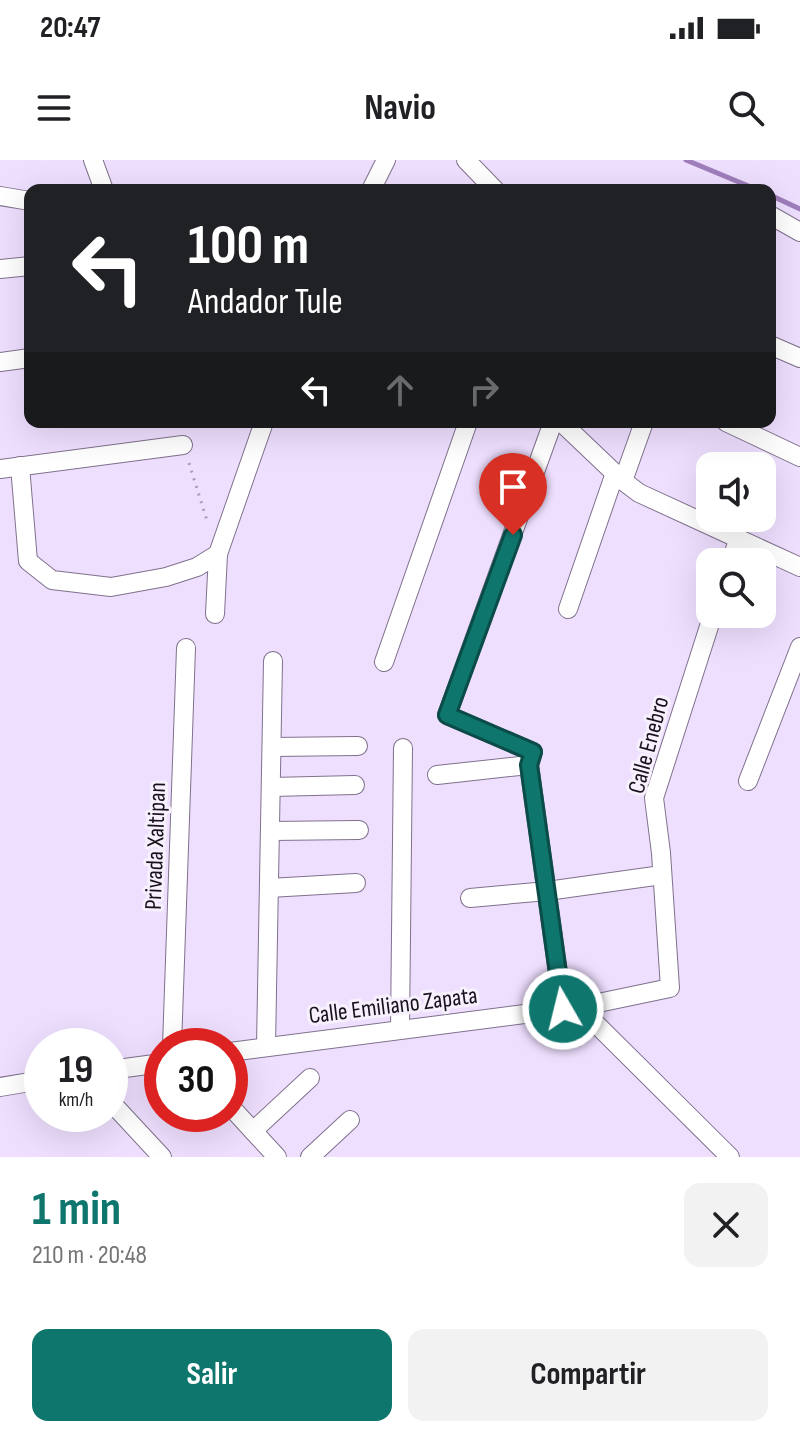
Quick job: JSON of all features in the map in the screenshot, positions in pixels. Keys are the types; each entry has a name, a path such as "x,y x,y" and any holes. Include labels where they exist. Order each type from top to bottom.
{"street":[{"path":"93,160 102,184"},
{"path":"374,184 386,160"},
{"path":"466,160 487,168"},
{"path":"0,196 24,200"},
{"path":"776,218 800,231"},
{"path":"0,269 24,267"},
{"path":"776,348 800,358"},
{"path":"0,362 24,359"},
{"path":"215,614 218,554 262,428"},
{"path":"384,662 466,428"},
{"path":"531,758 447,715 551,428"},
{"path":"567,428 639,493 800,567"},
{"path":"568,609 641,428"},
{"path":"739,428 800,457"},
{"path":"0,469 183,445"},
{"path":"20,466 28,561 52,580 111,587 166,577 197,567 218,554"},
{"path":"735,548 738,540"},
{"name":"Calle Enebro","path":"670,988 654,798 709,628"},
{"path":"748,781 800,647"},
{"name":"Privada Xaltipan","path":"173,1028 186,648"},
{"path":"266,1046 273,661"},
{"path":"272,747 358,746"},
{"path":"400,1029 403,748"},
{"path":"437,775 531,758"},
{"path":"531,758 547,891 571,1008 730,1157"},
{"path":"271,787 355,785"},
{"path":"270,831 359,830"},
{"path":"470,898 662,875"},
{"path":"269,888 356,883"},
{"name":"Calle Emiliano Zapata","path":"248,1049 571,1008 670,988"},
{"path":"253,1131 310,1078"},
{"path":"0,1087 24,1083"},
{"path":"128,1120 162,1157"},
{"path":"310,1157 350,1120"},
{"path":"248,1126 277,1157"}],"path":[{"path":"183,445 209,527"}],"waterway":[{"path":"686,160 744,184"},
{"path":"776,198 800,209"}],"route":[{"path":"513,535 447,715 533,752 529,765 563,1009"}]}
